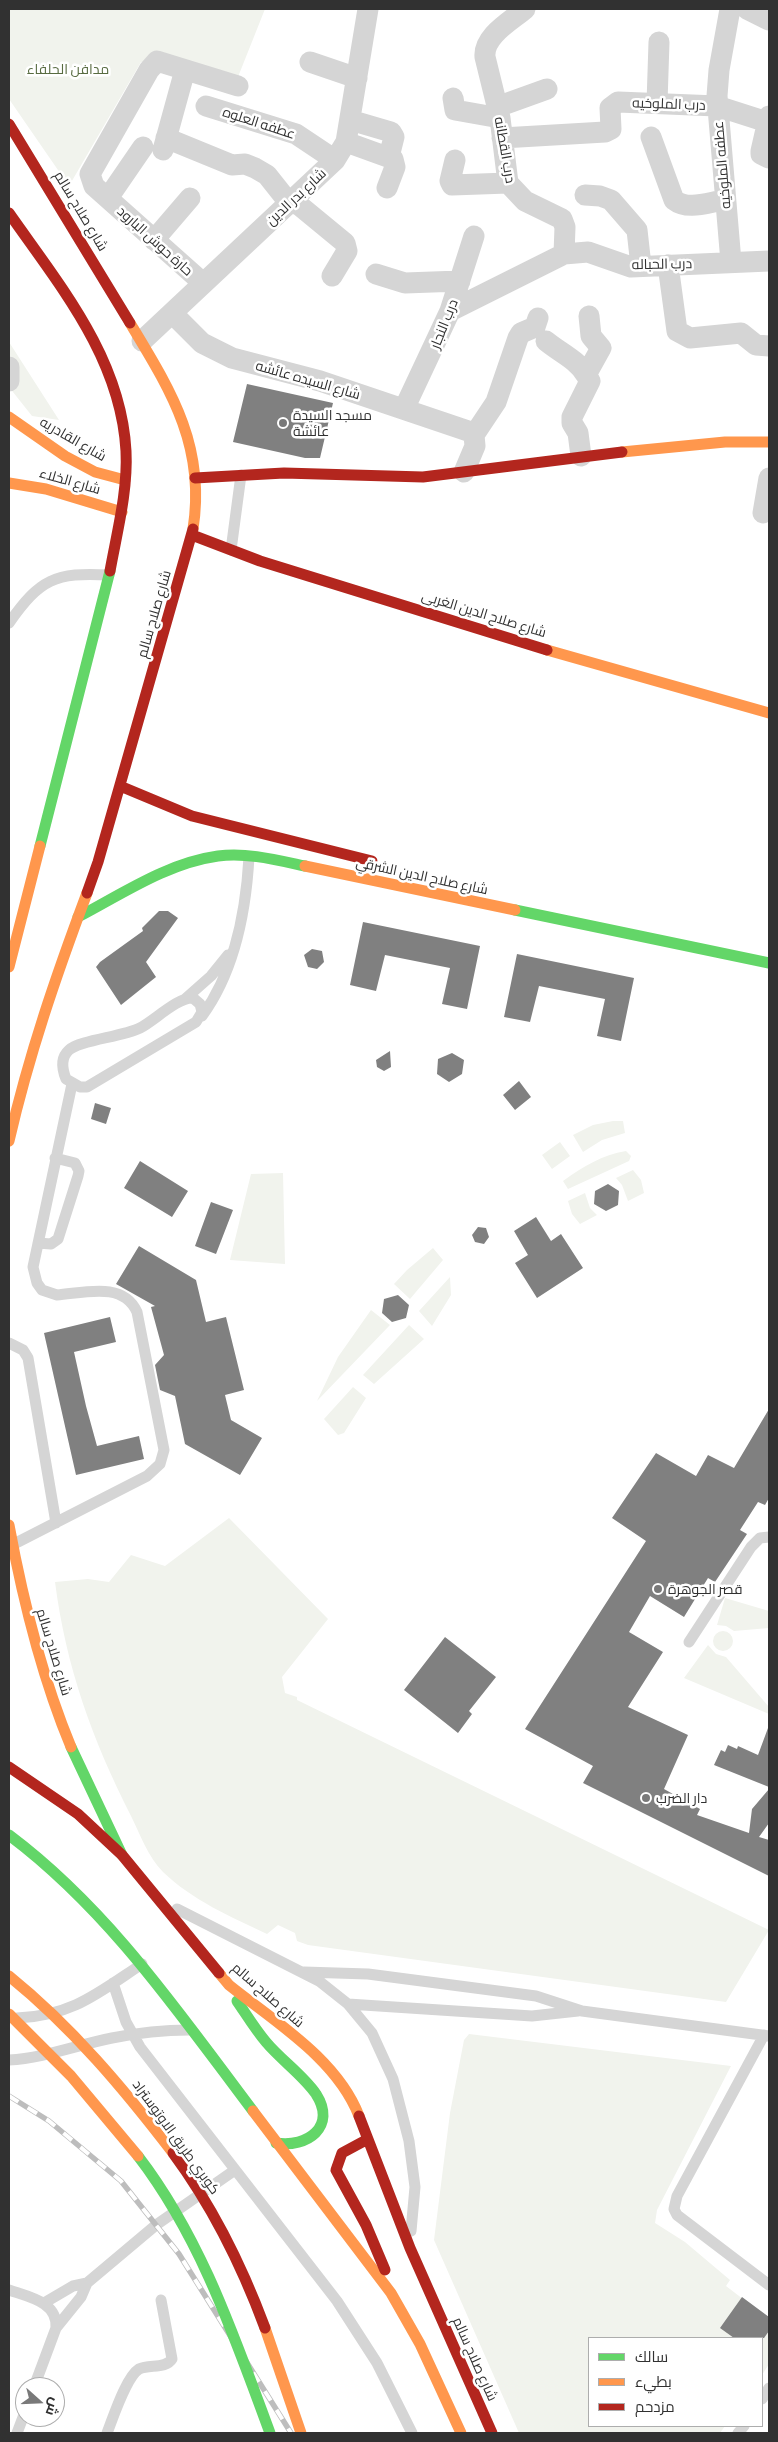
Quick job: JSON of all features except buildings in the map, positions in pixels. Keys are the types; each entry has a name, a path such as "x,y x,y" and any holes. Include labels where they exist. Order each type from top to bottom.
{"main road":[{"name":"شارع صلاح سالم","path":"9,124 142,341 182,414 195,478 197,500 192,535 91,885 48,997 21,1089 9,1141"},
{"path":"9,213 89,331 104,361 122,414 126,450 122,512 109,575 9,967"},
{"name":"شارع القادريه","path":"10,420 95,472 125,480"},
{"path":"195,478 328,473 408,478 581,456 725,442 769,442"},
{"name":"شارع الخلاء","path":"9,483 46,489 122,512"},
{"name":"شارع صلاح الدين الغربى","path":"192,535 260,561 596,665 769,713"},
{"name":"شارع صلاح الدين الشرقي","path":"120,786 192,816 384,864"},
{"name":"شارع صلاح الدين الشرقي","path":"78,917 176,866 218,856 250,857 298,864 455,899 580,922 769,963"},
{"name":"شارع صلاح سالم","path":"9,1525 20,1588 48,1688 69,1743 122,1855 229,1985 313,2053 337,2080 356,2109 410,2248 492,2433"},
{"path":"14,1609 20,1588"},
{"path":"9,1767 78,1814 122,1855"},
{"path":"9,1835 63,1879 100,1915 142,1964 391,2293 420,2344 461,2433"},
{"name":"كوبري طريق الاوتوستراد","path":"9,1976 77,2038 117,2083 154,2128 205,2200 244,2276 275,2356 301,2433"},
{"path":"229,1985 254,2028 315,2093 322,2104 324,2116 320,2129 310,2138 297,2144 276,2143"},
{"path":"9,2017 46,2049 100,2107 171,2202 194,2245 232,2329 270,2433"},
{"path":"368,2139 341,2154 336,2170 377,2247 391,2293"}],"street":[{"name":"شارع بدر الدين","path":"142,341 335,160 346,142 368,9"},
{"name":"درب القطانه","path":"525,9 491,38 485,47 485,57 500,121 508,182 525,201 562,219 565,227 564,254"},
{"name":"عطفه الملوخيه","path":"730,9 719,70 717,106 731,262"},
{"path":"747,9 769,20"},
{"path":"657,103 659,42"},
{"name":"حارة حوش البارود","path":"185,70 157,62 149,70 90,174 94,186 203,283"},
{"path":"310,62 357,78"},
{"path":"108,198 157,145 185,70 238,86"},
{"path":"453,98 455,110 500,121 546,89"},
{"name":"درب الملوخيه","path":"500,121 605,132 611,128 610,108 618,102 717,106 768,119"},
{"name":"عطفه العلوه","path":"206,106 296,134 335,160"},
{"path":"768,119 760,151 761,154 769,158"},
{"path":"350,120 391,132 394,137 391,149"},
{"path":"651,137 674,200 680,205 687,206 725,200"},
{"path":"346,142 392,159 395,166 387,188"},
{"path":"157,145 232,165 245,164 267,175 292,202 345,243 347,252 332,276"},
{"path":"455,160 450,181 452,185 508,182"},
{"path":"585,195 600,196 611,200 636,230 642,266"},
{"path":"154,240 190,198"},
{"name":"درب النجار","path":"404,409 450,311 474,236"},
{"name":"درب الحباله","path":"450,311 564,254 588,252 631,267 769,261"},
{"path":"668,265 674,325 677,332 690,338 741,333 756,345 769,346"},
{"path":"376,274 405,283 460,281"},
{"name":"شارع السيده عائشه","path":"172,313 202,342 232,358 320,381 474,435"},
{"path":"586,375 601,348 591,336 589,316"},
{"path":"464,472 475,446 474,435 496,402 518,338 521,333 535,327 538,318"},
{"path":"546,341 562,354 580,364 590,381 572,417 572,423 578,433 581,456"},
{"path":"9,367 9,381"},
{"path":"763,513 769,478"}],"lane":[{"path":"231,550 241,475"},
{"path":"9,623 28,597 54,580 77,574 109,575"},
{"path":"232,950 211,976 185,999 138,1029 116,1037 76,1046 69,1050 62,1064 66,1079 72,1084 87,1087 196,1022 202,1016 218,992 232,950 242,914 250,857"},
{"path":"185,999 193,998 200,1004 202,1016"},
{"path":"12,1545 154,1471 163,1457 164,1443 134,1304 117,1292 57,1295 42,1290 34,1276 38,1243 72,1084"},
{"path":"38,1243 51,1244 58,1240 79,1171 75,1163 55,1158"},
{"path":"9,1343 23,1350 28,1358 56,1523"},
{"path":"689,1642 751,1546 760,1538 769,1537"},
{"path":"160,1900 265,1955 302,1972 334,1992 348,2004 372,2033 388,2064 409,2141 415,2187 410,2248"},
{"path":"9,2017 56,2013 85,2002 142,1964"},
{"path":"302,1972 368,1974 536,1996 582,2011 767,2036 676,2196 674,2209 677,2215 769,2285"},
{"path":"113,1983 132,2035 292,2241 352,2324 377,2363 412,2433"},
{"path":"348,2004 532,2016 582,2011"},
{"path":"9,2017 20,2027 23,2043 20,2051 9,2059"},
{"path":"9,2059 25,2059 132,2035 168,2030 192,2030"},
{"path":"38,2377 56,2328 81,2297 87,2283 156,2225 236,2170"},
{"path":"44,2303 73,2286 87,2283"},
{"path":"9,2290 44,2303 55,2314 56,2328"},
{"path":"107,2433 134,2373 146,2367 166,2364 172,2358 161,2300"}],"green space":[{"name":"مدافن الحلفاء","path":"9,9 265,9 232,92 141,62 69,186 9,99"},
{"path":"9,342 59,420 32,416 9,387"},
{"path":"623,1121 625,1133 602,1140 583,1152 573,1135 593,1125"},
{"path":"560,1142 570,1156 552,1169 542,1155"},
{"path":"626,1151 631,1156 629,1161 568,1189 563,1181 593,1162 609,1155"},
{"path":"633,1170 641,1180 644,1193 628,1201 622,1185 616,1178"},
{"path":"283,1173 285,1264 230,1260 251,1174"},
{"path":"585,1193 590,1208 597,1215 580,1224 572,1214 568,1201"},
{"path":"433,1248 443,1260 410,1299 394,1284"},
{"path":"450,1277 451,1295 432,1326 419,1311"},
{"path":"371,1310 390,1325 317,1401 338,1357"},
{"path":"409,1325 424,1339 374,1384 363,1375"},
{"path":"353,1387 366,1398 344,1433 338,1435 324,1419"},
{"path":"229,1518 328,1619 282,1677 285,1693 297,1697 297,1700 769,1930 726,2002 308,1945 297,1941 295,1933 278,1925 267,1934 226,1914 186,1891 163,1872 145,1845 117,1787 82,1702 66,1644 55,1582 88,1579 109,1582 131,1555 165,1566"},
{"path":"725,1598 769,1611 769,1628 734,1631 726,1626 717,1625"},
{"path":"723,1631 730,1634 733,1641 730,1648 723,1651 716,1648 713,1641 716,1634"},
{"path":"708,1645 716,1654 726,1657 769,1707 769,1714 684,1678"},
{"path":"469,2034 731,2066 657,2210 655,2223 685,2242 730,2280 726,2286 769,2319 769,2364 763,2373 763,2337 588,2337 588,2427 724,2427 720,2433 519,2433 434,2240 450,2113 464,2040"}],"railway":[{"path":"9,2096 49,2121 121,2181 179,2254 291,2433"}],"traffic: fast":[{"path":"40,846 110,571"},
{"path":"78,917 145,880 181,865 199,860 218,856 239,855 262,857 305,866"},
{"path":"515,910 769,963"},
{"path":"71,1747 122,1855"},
{"path":"9,1835 45,1864 111,1929 170,2000 253,2111"},
{"path":"237,2001 266,2042 311,2087 322,2106 323,2116 321,2125 316,2133 298,2142 276,2143"},
{"path":"138,2156 160,2187 198,2254 229,2324 270,2433"}],"traffic: slow":[{"path":"130,323 171,396 182,420 190,445 196,499 193,529"},
{"path":"9,417 65,456 95,472 125,480"},
{"path":"622,452 725,442 769,442"},
{"path":"9,483 46,489 122,512"},
{"path":"547,650 769,713"},
{"path":"9,967 40,846"},
{"path":"305,866 515,910"},
{"path":"9,1141 25,1077 44,1016 87,893"},
{"path":"9,1525 20,1582 34,1638 60,1720 71,1747"},
{"path":"219,1973 229,1985 285,2028 320,2059 336,2077 349,2096 359,2116"},
{"path":"9,1976 76,2038 116,2082 173,2153"},
{"path":"9,2014 71,2076 138,2156"},
{"path":"253,2111 391,2293 420,2344 461,2433"},
{"path":"265,2328 301,2433"}],"traffic: jam":[{"path":"9,124 130,323"},
{"path":"9,213 85,324 113,385 122,417 126,466 121,511 110,571"},
{"path":"195,478 284,473 423,477 622,452"},
{"path":"87,893 98,862 193,529"},
{"path":"192,535 260,561 547,650"},
{"path":"120,786 192,816 372,861"},
{"path":"9,1767 78,1814 122,1855 219,1973"},
{"path":"359,2116 410,2248 492,2433"},
{"path":"368,2139 342,2153 336,2170 366,2225 385,2270"},
{"path":"173,2153 214,2216 247,2282 265,2328"}],"place":[{"name":"مسجد السيدة عائشة","path":"283,423"},
{"name":"قصر الجوهرة","path":"658,1589"},
{"name":"دار الضرب","path":"646,1798"}]}
